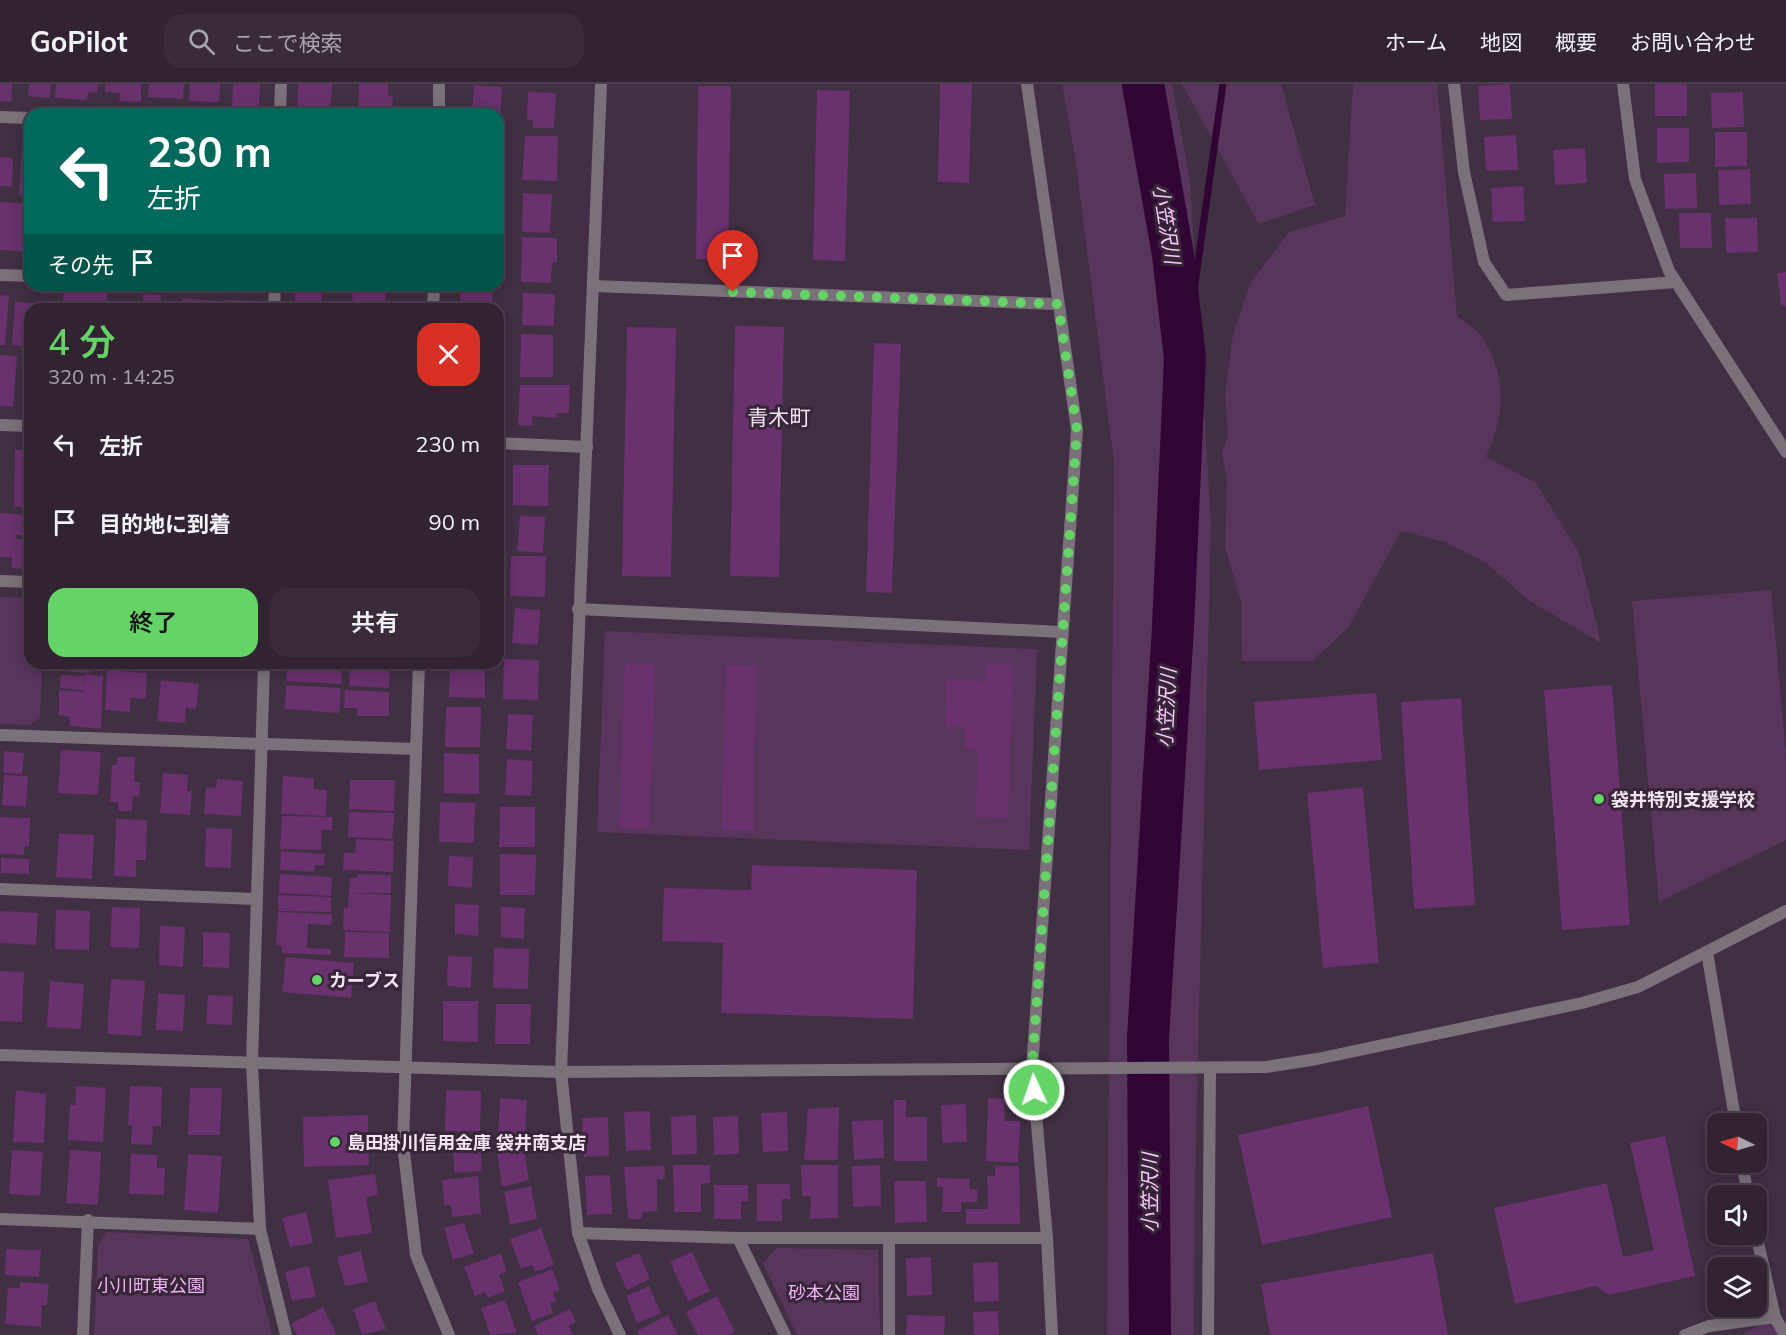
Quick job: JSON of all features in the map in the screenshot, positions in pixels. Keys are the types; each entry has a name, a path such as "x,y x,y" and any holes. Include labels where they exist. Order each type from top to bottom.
{"street":[{"path":"280,108 281,84"},
{"path":"439,84 439,108"},
{"path":"601,84 561,1072 578,1233 598,1289 620,1335"},
{"path":"1027,84 1077,430 1032,1069 1047,1238 1052,1335"},
{"path":"1454,84 1464,172 1484,262 1506,295 1676,282"},
{"path":"1623,84 1635,179 1668,272 1786,452"},
{"path":"0,117 24,118"},
{"path":"0,275 24,276"},
{"path":"594,286 1058,304"},
{"path":"0,425 24,426"},
{"path":"504,443 587,447"},
{"path":"0,582 24,582"},
{"path":"578,609 1062,632"},
{"path":"264,669 252,1063 260,1228 286,1335"},
{"path":"419,669 403,1144 416,1255 449,1335"},
{"path":"0,735 415,749"},
{"path":"0,889 257,899"},
{"path":"0,1055 561,1072 1266,1067 1317,1059 1582,1003 1638,987 1786,911"},
{"path":"1707,952 1734,1113"},
{"path":"1208,1335 1210,1068"},
{"path":"0,1219 88,1220 260,1228"},
{"path":"83,1335 88,1220"},
{"path":"578,1233 738,1238 1047,1238"},
{"path":"738,1238 785,1335"},
{"path":"889,1238 889,1335"},
{"path":"1759,1245 1775,1317 1785,1335"},
{"path":"1685,1335 1709,1326 1775,1317"}],"green space":[{"path":"1062,84 1172,84 1190,181 1211,524 1195,1177 1194,1335 1107,1335 1114,462 1075,156"},
{"path":"1182,84 1281,84 1315,205 1259,224"},
{"path":"1353,84 1437,84 1457,316 1482,337 1500,382 1500,411 1486,457 1536,483 1578,551 1601,643 1528,600 1485,562 1445,542 1401,531 1348,628 1312,661 1242,661 1241,601 1225,547 1227,480 1222,453 1228,435 1225,395 1233,336 1251,282 1289,232 1345,216"},
{"path":"1771,590 1786,755 1786,840 1659,902 1632,601"},
{"path":"0,597 24,598 24,669 42,669 40,718 30,725 0,724"},
{"path":"605,631 1037,649 1029,850 597,832"},
{"name":"小川町東公園","path":"108,1232 248,1239 272,1335 94,1335 98,1244"},
{"name":"砂本公園","path":"777,1248 878,1250 880,1335 797,1335 763,1263"},
{"path":"1775,1317 1786,1335 1741,1335"}],"building":[{"path":"0,84 12,84 11,102 0,101"},
{"path":"29,84 51,84 50,98 28,96"},
{"path":"56,84 98,84 97,93 88,92 87,100 55,98"},
{"path":"105,84 141,84 141,102 119,101 120,93 105,92"},
{"path":"149,84 184,84 183,99 148,97"},
{"path":"190,84 220,84 219,102 189,101"},
{"path":"233,84 260,84 259,107 232,106"},
{"path":"298,84 332,84 330,108 297,107"},
{"path":"359,84 388,84 388,96 393,96 392,108 358,108"},
{"path":"940,84 972,84 969,183 938,182"},
{"path":"1510,84 1512,119 1480,120 1478,86"},
{"path":"1655,84 1687,84 1687,116 1655,116"},
{"path":"474,85 502,87 501,108 472,108"},
{"path":"698,86 731,86 728,259 696,259"},
{"path":"817,90 850,91 845,261 813,260"},
{"path":"528,92 556,93 554,128 533,128 533,120 527,120"},
{"path":"1743,92 1744,127 1712,128 1711,93"},
{"path":"1657,128 1689,128 1689,162 1657,163"},
{"path":"1715,132 1747,132 1747,166 1715,167"},
{"path":"1516,135 1518,170 1486,171 1484,137"},
{"path":"525,136 558,136 557,181 522,180"},
{"path":"22,144 24,144 24,195 19,195"},
{"path":"1585,148 1587,183 1555,185 1553,150"},
{"path":"0,157 13,158 12,187 0,186"},
{"path":"1750,169 1751,204 1719,205 1718,170"},
{"path":"1696,173 1697,208 1665,209 1664,174"},
{"path":"1523,186 1525,221 1493,222 1491,188"},
{"path":"523,193 552,194 550,233 522,232"},
{"path":"0,202 24,204 24,252 0,250"},
{"path":"1679,213 1711,213 1712,248 1680,248"},
{"path":"1725,218 1757,218 1758,252 1726,253"},
{"path":"522,237 557,238 557,262 552,262 551,283 521,282"},
{"path":"1786,272 1786,306 1781,306 1777,273"},
{"path":"64,291 107,293 106,303 63,303"},
{"path":"296,291 323,291 322,303 294,303"},
{"path":"353,291 386,291 385,303 352,303"},
{"path":"461,291 493,291 492,303 460,303"},
{"path":"523,293 555,294 554,326 522,325"},
{"path":"143,294 161,295 160,303 142,303"},
{"path":"0,295 9,296 5,345 0,345"},
{"path":"183,298 218,301 218,303 183,303"},
{"path":"226,300 260,301 260,303 226,303"},
{"path":"15,302 27,303 24,303 24,346 12,345"},
{"path":"735,326 784,327 779,577 730,576"},
{"path":"627,327 676,328 671,577 622,576"},
{"path":"521,334 553,335 553,377 520,377"},
{"path":"874,343 901,344 892,593 866,592"},
{"path":"0,355 17,356 13,407 0,406"},
{"path":"520,385 570,385 569,413 556,413 557,418 532,416 532,426 518,425"},
{"path":"15,450 24,450 24,507 14,507"},
{"path":"513,465 549,465 548,506 513,505"},
{"path":"0,513 24,515 24,535 16,535 16,539 24,540 24,569 11,568 12,557 0,557"},
{"path":"520,516 545,517 543,553 517,551"},
{"path":"511,556 546,556 545,597 510,596"},
{"path":"515,608 540,610 538,645 512,643"},
{"path":"504,659 539,660 538,700 503,699"},
{"path":"625,664 655,665 649,829 619,828"},
{"path":"986,664 1013,665 1008,818 976,817 978,749 965,748 965,727 945,727 947,680 985,681"},
{"path":"726,665 756,666 753,831 722,830"},
{"path":"70,669 90,669 90,673 70,672"},
{"path":"287,669 342,669 341,684 286,681"},
{"path":"350,669 390,669 389,688 349,686"},
{"path":"450,669 485,669 485,698 449,697"},
{"path":"107,670 147,673 146,699 131,698 130,712 105,710"},
{"path":"85,674 103,676 101,729 70,726 69,717 59,715 59,690 83,692"},
{"path":"61,675 84,676 83,690 60,688"},
{"path":"161,680 199,684 196,709 186,708 185,723 157,721"},
{"path":"286,685 341,688 339,713 285,709"},
{"path":"1612,685 1630,925 1562,930 1544,690"},
{"path":"345,690 389,692 389,716 357,716 357,708 344,708"},
{"path":"1376,693 1382,760 1259,770 1254,702"},
{"path":"1461,698 1475,905 1414,909 1401,702"},
{"path":"446,707 481,707 480,747 445,747"},
{"path":"508,714 533,715 531,751 506,749"},
{"path":"61,750 101,752 98,795 58,793"},
{"path":"4,751 24,753 22,774 3,773"},
{"path":"444,753 479,754 479,794 444,793"},
{"path":"117,757 135,757 134,782 140,782 139,797 133,796 132,811 118,811 118,802 110,802 112,765 117,765"},
{"path":"507,759 533,761 531,796 505,795"},
{"path":"163,773 188,775 187,791 192,791 190,815 160,813"},
{"path":"4,775 28,776 26,807 2,805"},
{"path":"283,776 314,778 314,789 327,790 326,816 281,814"},
{"path":"217,779 243,781 241,816 204,814 206,787 216,788"},
{"path":"350,780 395,780 394,811 349,809"},
{"path":"1363,787 1379,963 1323,968 1307,793"},
{"path":"440,802 475,803 474,843 439,842"},
{"path":"500,807 535,807 535,847 499,847"},
{"path":"349,812 395,813 392,839 348,837"},
{"path":"282,816 333,817 332,830 322,830 321,850 280,849"},
{"path":"0,817 30,818 29,846 24,846 24,855 0,854"},
{"path":"116,819 147,820 146,860 136,860 136,877 114,876"},
{"path":"206,828 232,829 231,868 205,867"},
{"path":"59,833 94,835 92,879 56,877"},
{"path":"356,839 394,841 393,872 343,870 344,853 355,853"},
{"path":"281,851 325,854 324,865 315,865 314,872 280,870"},
{"path":"500,854 536,855 535,895 500,895"},
{"path":"449,856 473,857 472,888 448,886"},
{"path":"1,858 29,859 29,874 1,873"},
{"path":"752,865 917,870 913,1019 721,1013 723,943 662,941 664,888 751,890"},
{"path":"280,874 332,877 331,896 279,893"},
{"path":"357,874 391,875 391,893 351,893 391,895 390,932 343,930 344,907 348,908 350,878 357,878"},
{"path":"278,895 331,897 331,912 278,911"},
{"path":"455,904 479,905 478,936 455,934"},
{"path":"112,907 140,908 139,948 110,947"},
{"path":"501,907 525,908 524,939 501,937"},
{"path":"56,910 90,911 89,950 55,949"},
{"path":"0,911 38,913 36,945 0,943"},
{"path":"278,912 332,914 331,925 308,924 307,948 331,949 331,955 282,953 282,946 276,945"},
{"path":"160,926 185,927 183,967 159,965"},
{"path":"203,932 230,933 229,968 203,967"},
{"path":"345,932 389,933 389,958 344,957"},
{"path":"494,948 529,949 528,989 493,988"},
{"path":"448,956 472,957 471,988 447,986"},
{"path":"286,957 354,963 351,998 282,992"},
{"path":"0,971 24,972 22,1022 0,1021"},
{"path":"111,979 145,981 141,1036 107,1034"},
{"path":"50,981 84,984 81,1029 47,1027"},
{"path":"158,993 185,995 183,1031 156,1030"},
{"path":"208,995 233,996 232,1025 206,1024"},
{"path":"443,1001 478,1001 478,1042 443,1041"},
{"path":"496,1004 531,1004 530,1044 495,1044"},
{"path":"76,1086 106,1088 103,1142 68,1140 70,1105 75,1105"},
{"path":"130,1086 162,1087 161,1126 153,1126 152,1145 131,1144 132,1125 128,1125"},
{"path":"190,1088 222,1088 220,1135 188,1135"},
{"path":"16,1090 46,1094 44,1143 13,1142"},
{"path":"446,1090 481,1091 480,1131 445,1131"},
{"path":"500,1098 527,1100 525,1137 498,1136"},
{"path":"988,1098 1005,1099 1004,1121 1020,1121 1018,1163 986,1161"},
{"path":"894,1100 906,1100 906,1117 927,1117 927,1161 894,1161"},
{"path":"966,1104 967,1142 942,1143 941,1105"},
{"path":"1368,1106 1392,1217 1262,1245 1238,1135"},
{"path":"839,1107 838,1160 804,1160 808,1109"},
{"path":"650,1111 651,1150 626,1151 624,1112"},
{"path":"787,1112 788,1151 763,1152 761,1113"},
{"path":"368,1115 369,1165 304,1167 303,1117"},
{"path":"696,1115 697,1154 672,1155 671,1117"},
{"path":"738,1116 739,1154 714,1155 713,1117"},
{"path":"608,1117 609,1156 584,1157 582,1118"},
{"path":"883,1120 884,1158 854,1160 852,1121"},
{"path":"1665,1136 1695,1276 1609,1295 1596,1286 1515,1304 1494,1208 1607,1183 1623,1257 1654,1250 1630,1143"},
{"path":"480,1140 482,1171 454,1173 453,1142"},
{"path":"523,1145 529,1180 502,1187 497,1151"},
{"path":"12,1150 43,1152 40,1196 9,1194"},
{"path":"70,1150 101,1152 98,1205 66,1203"},
{"path":"131,1154 157,1155 157,1168 165,1168 164,1195 129,1194"},
{"path":"188,1154 222,1156 218,1213 184,1210"},
{"path":"673,1165 710,1165 710,1183 701,1184 701,1212 674,1212"},
{"path":"801,1165 838,1165 838,1218 810,1219 811,1196 802,1196"},
{"path":"880,1165 881,1206 853,1207 852,1166"},
{"path":"664,1166 665,1179 657,1179 657,1211 642,1212 642,1219 628,1219 624,1167"},
{"path":"995,1166 1019,1166 1020,1224 966,1224 966,1209 988,1209 987,1176 995,1176"},
{"path":"375,1174 378,1195 366,1197 372,1233 336,1238 328,1180"},
{"path":"610,1175 612,1214 587,1215 585,1176"},
{"path":"478,1176 481,1214 452,1217 451,1205 444,1205 442,1180"},
{"path":"937,1178 970,1179 970,1189 978,1189 977,1202 961,1202 961,1212 942,1212 943,1187 937,1187"},
{"path":"894,1181 926,1181 927,1222 895,1223"},
{"path":"757,1184 790,1184 790,1199 782,1199 782,1221 757,1221"},
{"path":"714,1185 748,1185 748,1202 741,1201 741,1219 714,1219"},
{"path":"531,1186 537,1219 510,1225 504,1192"},
{"path":"306,1212 313,1243 290,1247 282,1218"},
{"path":"464,1223 474,1253 453,1260 444,1228"},
{"path":"541,1228 554,1265 535,1272 532,1265 521,1269 510,1239"},
{"path":"6,1249 41,1250 39,1277 5,1275"},
{"path":"361,1251 368,1282 345,1286 337,1257"},
{"path":"692,1252 710,1291 688,1301 670,1262"},
{"path":"501,1253 507,1272 499,1275 505,1291 488,1298 485,1292 475,1296 464,1267"},
{"path":"639,1253 650,1279 627,1290 615,1263"},
{"path":"1433,1253 1448,1335 1270,1335 1261,1284"},
{"path":"931,1257 932,1295 907,1296 906,1258"},
{"path":"998,1262 999,1301 974,1302 973,1263"},
{"path":"309,1266 316,1297 292,1301 285,1272"},
{"path":"552,1269 560,1290 553,1292 556,1301 550,1303 553,1313 532,1321 518,1282"},
{"path":"20,1282 49,1284 47,1305 42,1305 41,1327 5,1324 8,1288 20,1288"},
{"path":"649,1286 661,1313 637,1323 626,1296"},
{"path":"717,1296 735,1332 729,1335 698,1335 686,1312"},
{"path":"505,1300 517,1333 490,1335 481,1308"},
{"path":"375,1301 386,1329 362,1335 353,1309"},
{"path":"323,1307 337,1335 297,1335 291,1324"},
{"path":"570,1309 576,1322 569,1326 573,1335 538,1335 534,1326"},
{"path":"998,1311 999,1335 974,1335 973,1312"},
{"path":"668,1315 678,1335 639,1335 637,1331"},
{"path":"907,1315 945,1316 944,1335 906,1335"}],"waterway":[{"name":"小笠沢川","path":"1143,84 1173,255 1185,358 1173,627 1148,1038 1150,1335"},
{"path":"1185,355 1223,84"}],"place":[{"name":"袋井特別支援学校","path":"1599,799"},
{"name":"カーブス","path":"317,980"},
{"name":"島田掛川信用金庫 袋井南支店","path":"335,1142"}],"district":[{"name":"青木町","path":"779,417"}],"route":[{"path":"733,292 1058,304 1077,430 1032,1069 1034,1090"}]}
